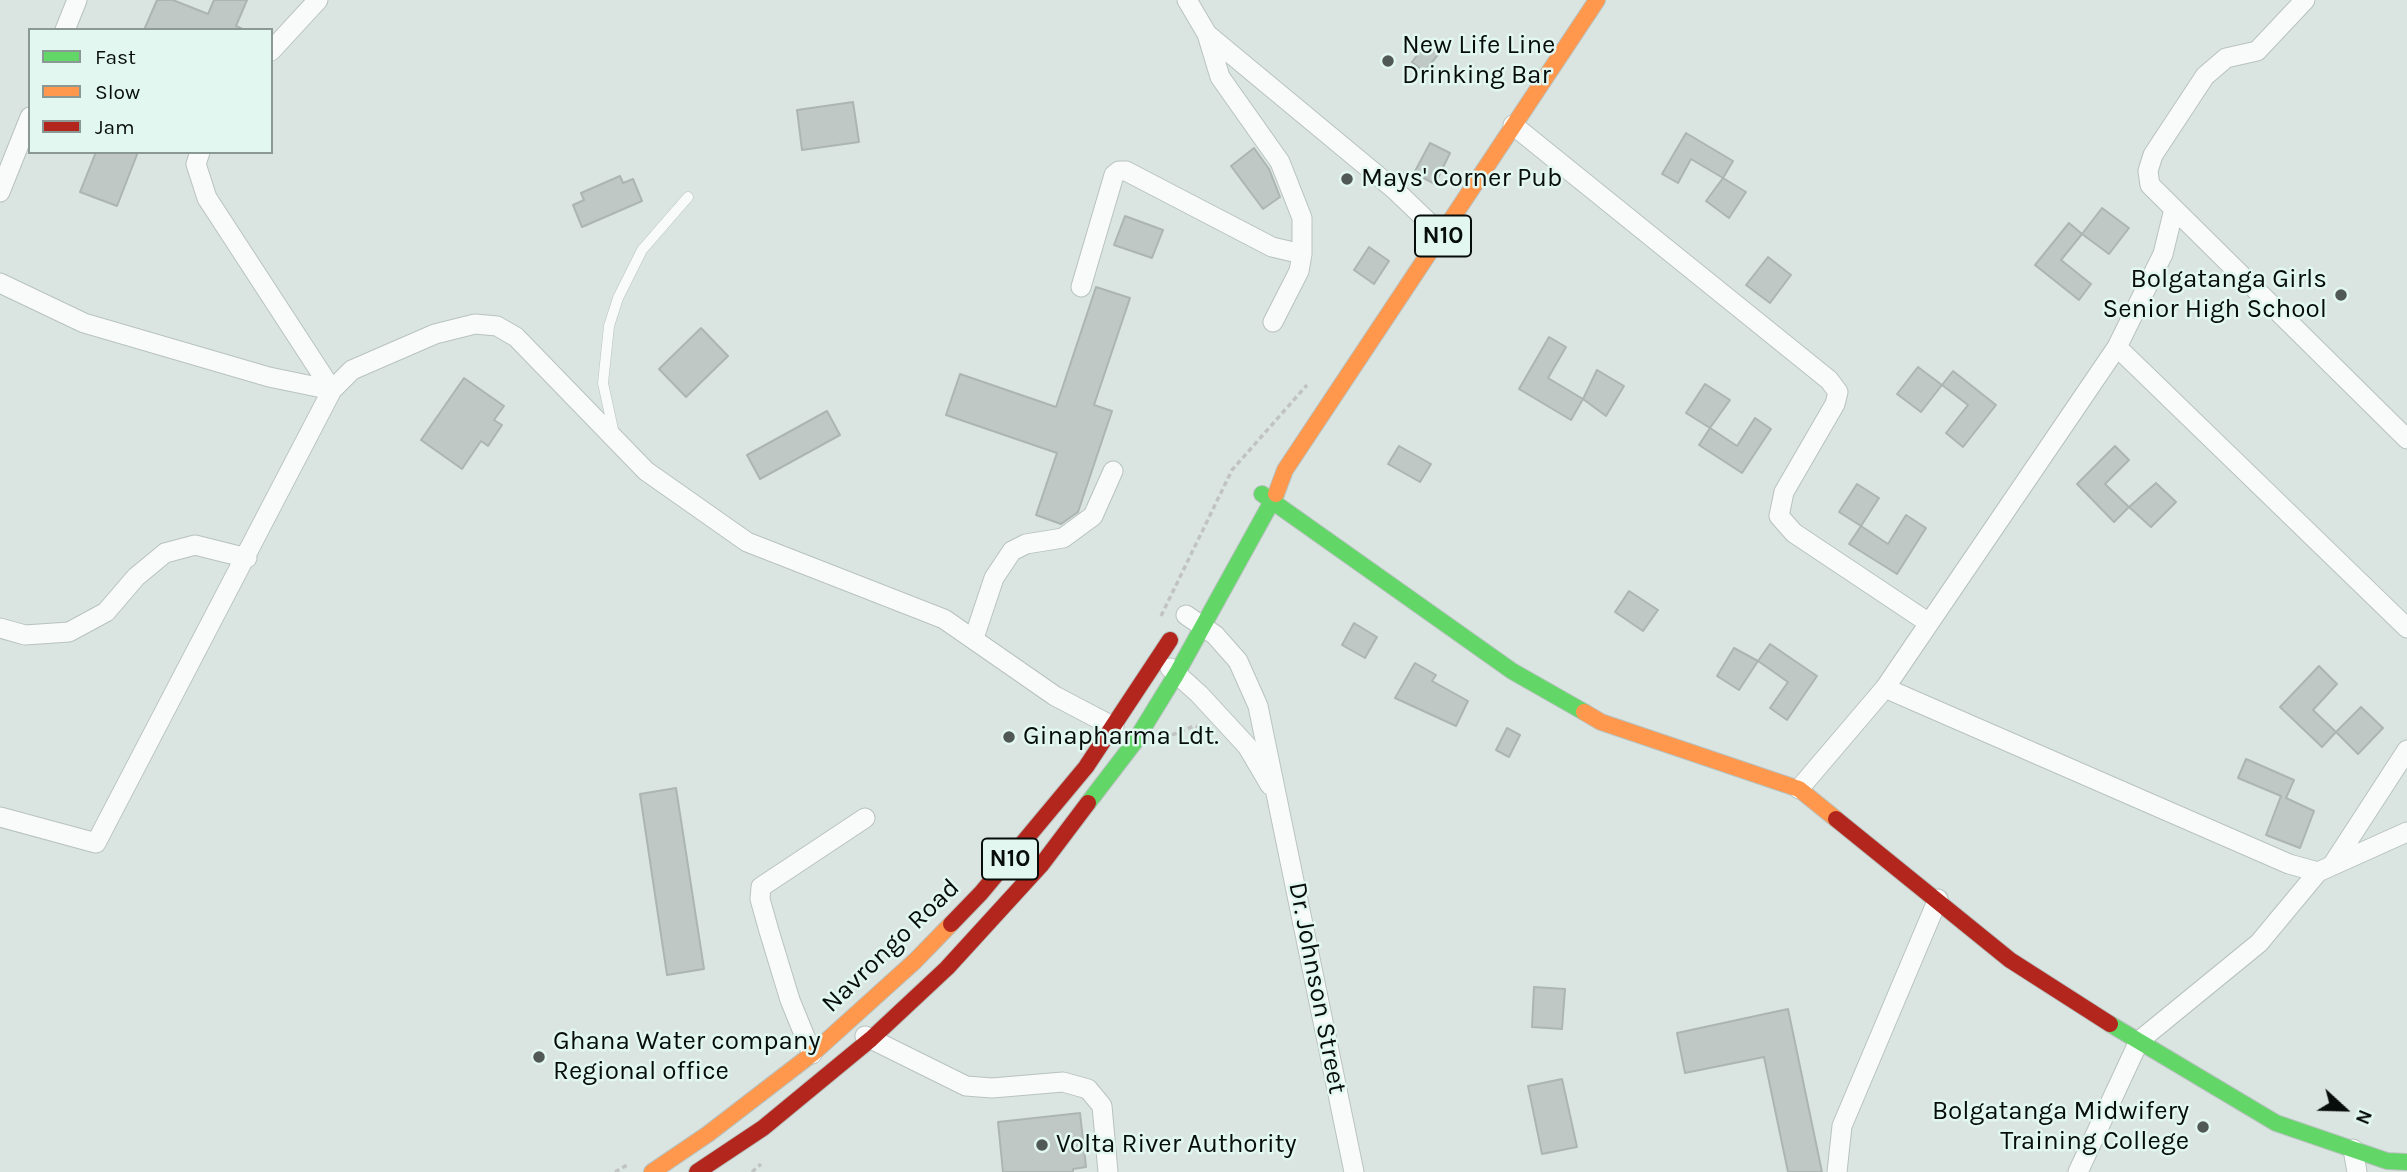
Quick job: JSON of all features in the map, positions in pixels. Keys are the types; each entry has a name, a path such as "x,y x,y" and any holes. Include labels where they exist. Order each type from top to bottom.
{"main road":[{"name":"N10","path":"1204,628 1267,499 1285,470 1443,236 1597,0"},
{"name":"N10","path":"1228,546 1267,499"},
{"path":"1267,499 1512,671 1601,722 1800,789 2010,960 2276,1123 2387,1161 2407,1162"},
{"name":"Navrongo Road","path":"652,1172 708,1135 812,1054 915,961 981,893 1086,767 1189,610"},
{"name":"Navrongo Road","path":"697,1172 763,1129 871,1040 947,968 1042,864 1134,743 1204,628"}],"street":[{"path":"66,28 76,0"},
{"path":"273,49 318,0"},
{"path":"1187,0 1208,34 1220,77 1280,162 1302,218 1303,254 1299,271 1273,322"},
{"path":"2305,0 2257,51 2226,58 2206,76 2153,155 2148,171 2150,185 2407,439"},
{"path":"1208,34 1395,190 1443,236"},
{"path":"0,192 28,122"},
{"path":"1513,125 1829,380 1838,392 1835,404 1784,492 1779,516 1794,533 1929,623"},
{"path":"199,154 196,164 207,198 332,390"},
{"path":"1081,287 1114,175 1119,170 1272,247 1303,254"},
{"path":"1800,789 1885,688 2117,347 2163,254 2174,209"},
{"path":"0,283 85,323 269,377 332,390"},
{"path":"0,817 96,843 247,558 332,390 352,370 435,334 475,324 497,326 516,337 646,471 747,542 944,619 1055,696 1114,727"},
{"path":"2117,347 2407,628"},
{"path":"974,638 994,578 1012,551 1026,544 1063,538 1093,516 1113,471"},
{"path":"0,628 25,635 69,632 106,612 136,577 165,553 195,545 247,558"},
{"name":"Dr. Johnson Street","path":"1189,610 1238,661 1258,706 1354,1172"},
{"name":"Dr. Johnson Street","path":"1158,660 1177,673 1247,746 1280,805"},
{"path":"1885,688 2289,864 2325,868 2407,831"},
{"path":"2078,1172 2139,1041 2259,943 2325,868 2407,750"},
{"path":"812,1054 790,1000 760,899 761,887 864,818"},
{"path":"1837,1172 1842,1126 1938,899"},
{"path":"845,1026 966,1086 992,1088 1063,1082 1087,1089 1102,1106 1108,1172"},
{"path":"2353,1149 2357,1172"}],"lane":[{"path":"615,439 603,383 609,326 618,298 642,250 688,197"}],"path":[{"path":"1157,625 1232,470 1311,380"},
{"path":"615,1172 635,1160"}],"building":[{"path":"157,0 173,0 208,14 214,0 247,0 236,26 240,28 145,28"},
{"path":"1428,41 1441,51 1424,72 1412,62"},
{"path":"853,102 859,142 802,150 797,110"},
{"path":"1686,133 1733,161 1723,178 1691,159 1678,183 1662,174"},
{"path":"1430,143 1450,153 1435,184 1414,173"},
{"path":"1254,148 1269,169 1280,197 1263,209 1231,166"},
{"path":"95,154 137,154 117,206 80,192"},
{"path":"620,176 623,183 633,179 642,201 582,227 573,205 584,200 581,193"},
{"path":"1723,178 1746,192 1729,218 1706,201"},
{"path":"2102,208 2129,228 2109,254 2082,234"},
{"path":"1125,216 1163,230 1152,258 1114,245"},
{"path":"2069,223 2082,234 2061,260 2091,284 2079,300 2035,265"},
{"path":"1369,247 1389,261 1374,284 1354,270"},
{"path":"1768,257 1791,275 1770,303 1746,285"},
{"path":"1096,287 1130,298 1094,405 1112,411 1078,512 1061,524 1036,515 1057,453 946,415 960,374 1056,407"},
{"path":"701,328 728,356 686,397 659,369"},
{"path":"1549,337 1566,347 1548,378 1583,399 1571,420 1519,389"},
{"path":"1918,367 1942,385 1921,412 1897,394"},
{"path":"1597,370 1624,386 1606,416 1583,399"},
{"path":"1953,371 1996,405 1963,447 1946,433 1968,405 1942,385"},
{"path":"464,378 504,406 494,420 502,425 488,446 481,441 462,469 421,440"},
{"path":"1705,384 1730,400 1710,428 1686,413"},
{"path":"827,411 840,435 760,479 747,455"},
{"path":"1755,418 1771,429 1742,473 1699,445 1710,428 1737,446"},
{"path":"1399,446 1431,464 1420,482 1388,464"},
{"path":"2115,446 2129,460 2105,484 2129,507 2114,522 2077,484"},
{"path":"2156,483 2176,502 2151,527 2129,507"},
{"path":"1857,484 1879,498 1861,526 1839,512"},
{"path":"1906,515 1926,528 1897,574 1849,544 1861,526 1888,544"},
{"path":"1629,591 1658,610 1643,631 1615,612"},
{"path":"1354,623 1377,637 1365,658 1342,645"},
{"path":"1770,644 1817,676 1787,720 1770,708 1788,682 1758,661"},
{"path":"1734,648 1758,661 1739,690 1717,676"},
{"path":"1415,663 1436,675 1432,681 1468,701 1456,726 1395,698"},
{"path":"2319,666 2337,684 2313,710 2336,732 2322,747 2280,707"},
{"path":"2361,707 2383,728 2358,754 2336,732"},
{"path":"1507,728 1520,735 1509,757 1496,750"},
{"path":"2246,759 2294,780 2286,798 2314,811 2300,848 2266,835 2281,796 2238,778"},
{"path":"676,788 704,969 667,975 640,794"},
{"path":"1534,987 1565,989 1562,1029 1532,1027"},
{"path":"1788,1009 1822,1172 1788,1172 1764,1057 1685,1073 1677,1033"},
{"path":"1562,1079 1577,1147 1542,1154 1528,1086"},
{"name":"Volta River Authority","path":"1080,1113 1086,1167 1073,1169 1073,1172 1003,1172 998,1122"}],"traffic: fast":[{"path":"1262,494 1512,671 1584,712"},
{"path":"1088,803 1134,743 1177,673 1276,494"},
{"path":"2110,1024 2276,1123 2387,1161 2407,1162"}],"traffic: slow":[{"path":"1276,494 1285,470 1597,0"},
{"path":"1584,712 1601,722 1799,789 1836,819"},
{"path":"652,1172 708,1134 812,1054 915,961 951,924"}],"traffic: jam":[{"path":"951,924 981,893 1086,767 1170,640"},
{"path":"697,1172 763,1128 871,1039 947,968 1042,864 1088,803"},
{"path":"1836,819 2010,960 2110,1024"}],"place":[{"name":"New Life Line Drinking Bar","path":"1388,61"},
{"name":"Mays' Corner Pub","path":"1347,179"},
{"name":"Bolgatanga Girls Senior High School","path":"2341,295"},
{"name":"Ginapharma Ldt.","path":"1009,737"},
{"name":"Ghana Water company Regional office","path":"539,1057"},
{"name":"Bolgatanga Midwifery Training College","path":"2203,1127"},
{"name":"Volta River Authority","path":"1042,1145"}]}
